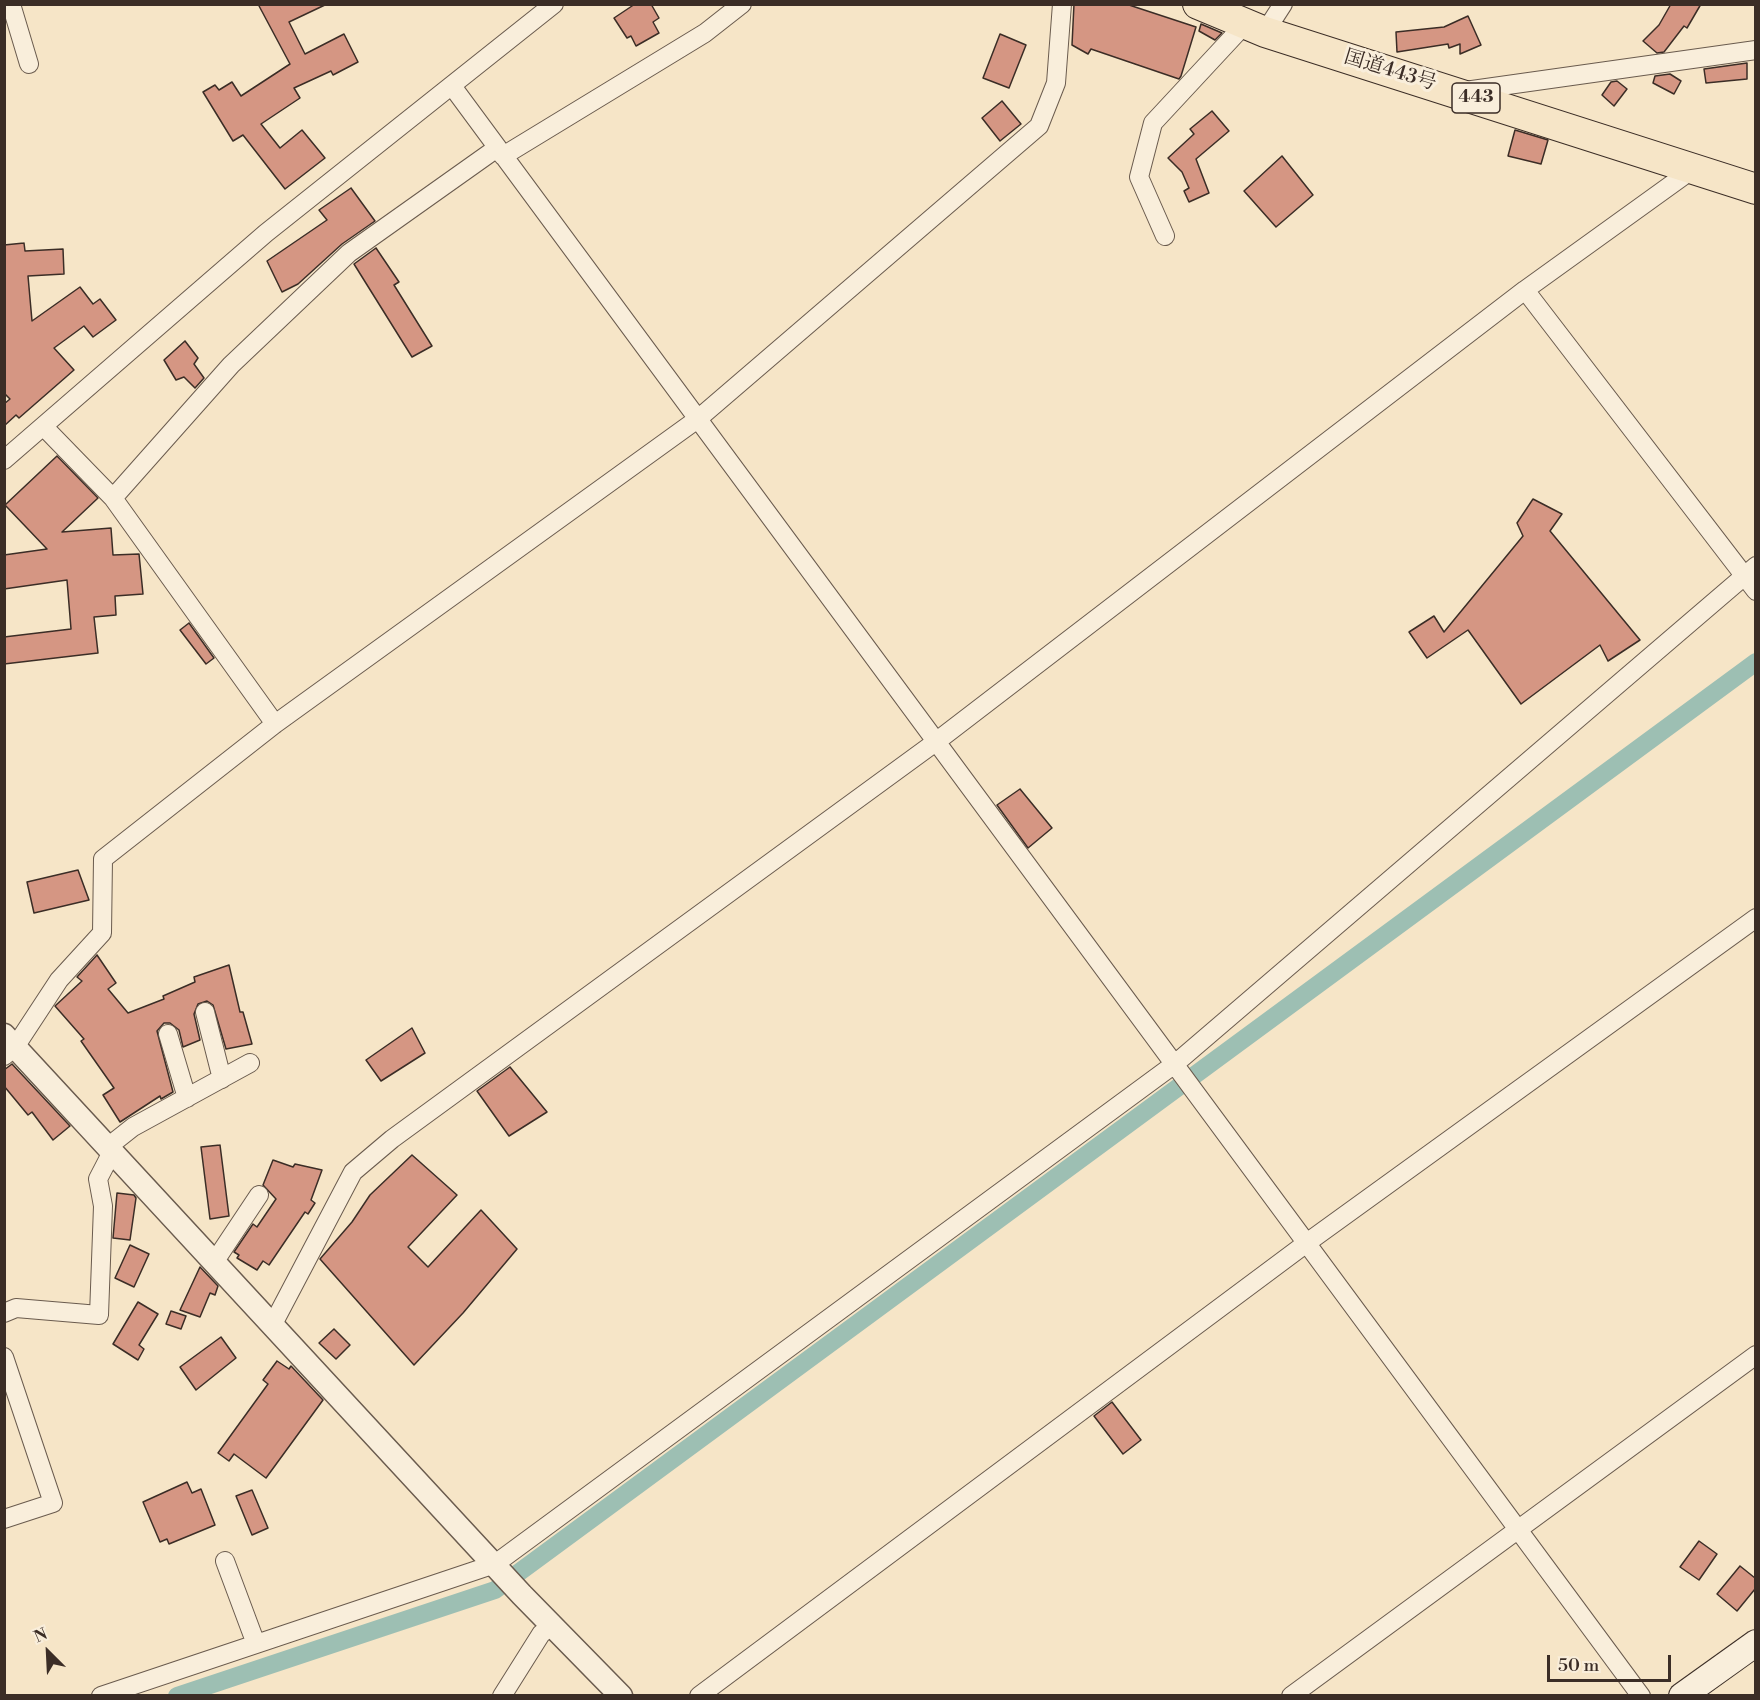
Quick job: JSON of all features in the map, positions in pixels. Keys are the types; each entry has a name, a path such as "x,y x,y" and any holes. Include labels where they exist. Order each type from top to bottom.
{"highway":[{"name":"国道443号","path":"1198,4 1255,28 1755,189"}],"main road":[{"path":"1682,1695 1755,1643"}],"street":[{"path":"11,4 28,64"},
{"path":"113,498 231,365 349,253 500,152 705,33 742,4"},
{"path":"621,1695 522,1595 111,1148 8,1046 59,980 102,933 103,858 275,724 699,418 1039,126 1056,83 1062,4"},
{"path":"1165,236 1139,177 1153,123 1282,4"},
{"path":"4,460 266,233 452,86 545,7"},
{"path":"1458,92 1755,50"},
{"path":"452,86 1641,1695"},
{"path":"273,1324 353,1172 392,1139 937,741 1525,290 1693,169"},
{"path":"101,1695 497,1566 1176,1064 1752,578 1525,290"},
{"path":"44,427 113,498 275,724"},
{"path":"699,1695 1308,1242 1755,918"},
{"path":"205,1012 222,1079"},
{"path":"168,1034 187,1098"},
{"path":"4,1313 16,1308 99,1315 103,1206 98,1179 111,1148 133,1127 250,1063"},
{"path":"215,1261 259,1195"},
{"path":"1291,1695 1755,1355"},
{"path":"4,1357 53,1503 4,1519"},
{"path":"225,1561 256,1644"},
{"path":"502,1695 542,1634 552,1625"}],"building":[{"path":"258,4 327,4 289,22 305,54 344,34 358,62 333,75 331,71 294,88 300,98 261,124 280,148 302,130 325,158 285,189 243,135 233,141 203,92 215,85 219,90 232,82 241,96 290,64"},
{"path":"635,4 651,4 659,18 653,22 659,33 636,46 631,36 627,38 614,18"},
{"path":"1074,4 1126,4 1196,27 1179,79 1091,49 1088,54 1072,45"},
{"path":"1671,4 1701,4 1687,28 1684,26 1664,52 1657,53 1643,41 1659,25"},
{"path":"1468,16 1481,45 1460,54 1460,44 1449,48 1448,44 1397,52 1396,32 1444,27"},
{"path":"1201,24 1222,33 1215,40 1199,31"},
{"path":"1000,34 1026,45 1009,88 983,78"},
{"path":"1747,63 1747,79 1706,83 1704,69"},
{"path":"1670,74 1681,81 1674,94 1653,83 1655,76"},
{"path":"1617,81 1627,89 1614,106 1602,95 1611,82"},
{"path":"1002,101 1021,124 1000,141 982,118"},
{"path":"1212,111 1229,131 1196,159 1209,193 1189,202 1184,191 1189,188 1182,172 1168,158 1194,134 1190,129"},
{"path":"1515,130 1548,140 1541,164 1508,156"},
{"path":"1282,156 1313,195 1276,227 1244,191"},
{"path":"351,188 375,221 342,244 298,284 282,292 267,261 327,220 319,210"},
{"path":"24,243 25,251 63,249 64,274 28,276 32,321 80,287 93,304 100,299 116,320 93,337 84,326 54,348 74,370 19,418 16,415 4,426 4,404 10,399 4,393 4,245"},
{"path":"376,248 399,282 394,285 432,346 412,357 354,264"},
{"path":"185,341 198,358 194,364 204,378 195,388 184,377 176,380 164,360"},
{"path":"57,456 98,498 62,532 111,528 113,555 139,554 143,594 115,596 116,615 94,617 98,653 4,664 4,637 71,629 67,580 4,589 4,555 47,549 5,505"},
{"path":"1533,499 1562,514 1550,531 1640,640 1608,661 1600,645 1521,704 1468,630 1427,658 1409,632 1434,616 1444,632 1523,536 1517,523"},
{"path":"189,623 214,658 206,664 180,630"},
{"path":"1020,789 1052,828 1028,848 997,805"},
{"path":"78,870 89,900 34,913 27,882"},
{"path":"97,955 116,983 108,989 128,1013 164,999 163,996 195,982 194,977 229,965 240,1012 243,1012 252,1044 226,1049 213,1005 207,1001 198,1004 194,1014 200,1040 183,1047 179,1030 170,1023 164,1023 157,1031 173,1092 161,1099 160,1096 120,1122 103,1095 114,1088 81,1041 84,1039 55,1006 82,981 77,977"},
{"path":"412,1028 425,1053 381,1081 366,1060"},
{"path":"12,1064 70,1126 53,1140 32,1112 28,1115 4,1086 4,1070"},
{"path":"510,1067 547,1112 509,1136 477,1091"},
{"path":"220,1145 229,1216 210,1219 201,1147"},
{"path":"412,1155 457,1195 408,1247 428,1267 481,1210 517,1249 463,1313 414,1365 320,1259 352,1222 370,1195"},
{"path":"273,1160 293,1167 295,1164 322,1170 311,1200 315,1203 308,1214 305,1212 269,1265 263,1261 257,1270 237,1258 239,1255 234,1252 253,1224 257,1227 276,1199 263,1185"},
{"path":"117,1193 134,1195 136,1198 130,1240 113,1238"},
{"path":"130,1245 149,1254 134,1287 115,1278"},
{"path":"200,1267 218,1286 215,1295 210,1293 200,1317 180,1310"},
{"path":"138,1302 158,1314 139,1345 144,1349 138,1360 113,1344"},
{"path":"171,1311 186,1316 181,1329 166,1324"},
{"path":"334,1329 350,1345 336,1359 319,1343"},
{"path":"221,1337 236,1358 196,1390 180,1367"},
{"path":"277,1361 289,1369 291,1366 323,1400 266,1478 234,1454 229,1461 218,1453 268,1384 263,1380"},
{"path":"1112,1402 1141,1440 1123,1454 1094,1416"},
{"path":"187,1482 192,1493 201,1489 215,1525 169,1544 167,1539 160,1542 143,1502"},
{"path":"252,1490 268,1528 252,1535 236,1496"},
{"path":"1699,1541 1717,1554 1699,1580 1680,1567"},
{"path":"1740,1566 1755,1578 1755,1589 1737,1611 1717,1594"}],"waterway":[{"path":"177,1696 495,1590 1756,662"}]}
